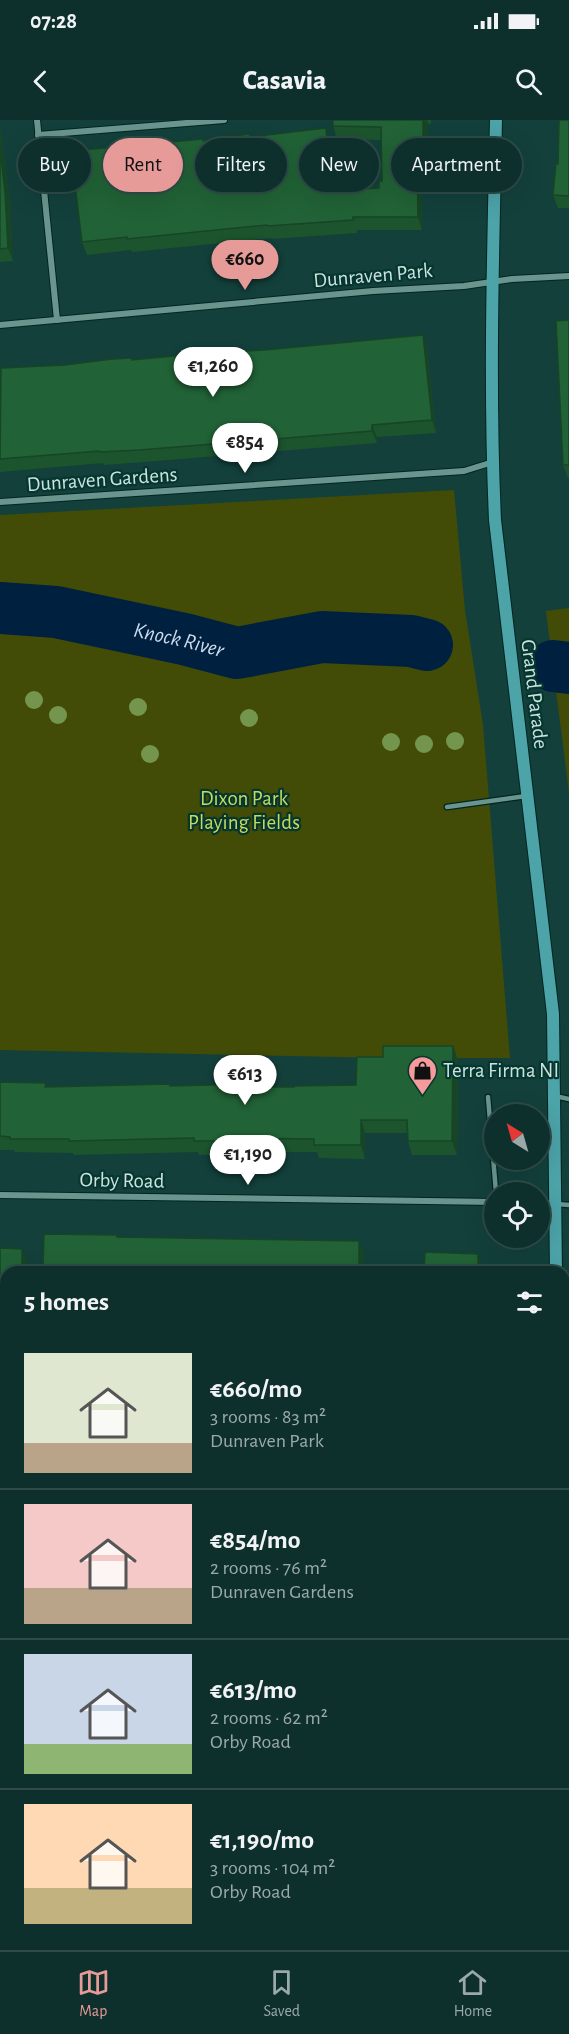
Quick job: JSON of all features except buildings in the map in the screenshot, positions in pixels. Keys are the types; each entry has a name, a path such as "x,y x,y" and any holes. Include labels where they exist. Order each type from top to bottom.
{"street":[{"path":"37,120 57,321"},
{"path":"38,135 224,120"},
{"name":"Grand Parade","path":"496,120 492,282 495,520 553,1014 556,1266"},
{"name":"Dunraven Park","path":"0,325 373,291 569,276"},
{"name":"Dunraven Gardens","path":"0,502 464,471 493,462"},
{"name":"Orby Road","path":"0,1195 484,1202"},
{"path":"550,1204 555,1204"}],"lane":[{"path":"447,807 528,796"},
{"path":"555,1096 569,1099"},
{"path":"488,1097 494,1182"},
{"path":"555,1204 569,1205"}],"green space":[{"name":"Dixon Park Playing Fields","path":"454,490 465,610 483,725 510,1058 387,1058 0,1050 0,515"},
{"path":"569,608 569,793 546,611"}],"waterway":[{"name":"Knock River","path":"0,608 56,612 184,639 237,653 322,637 411,641 427,645"},
{"name":"Knock River","path":"553,666 569,668"}],"place":[{"name":"Terra Firma NI","path":"422,1096"}]}
